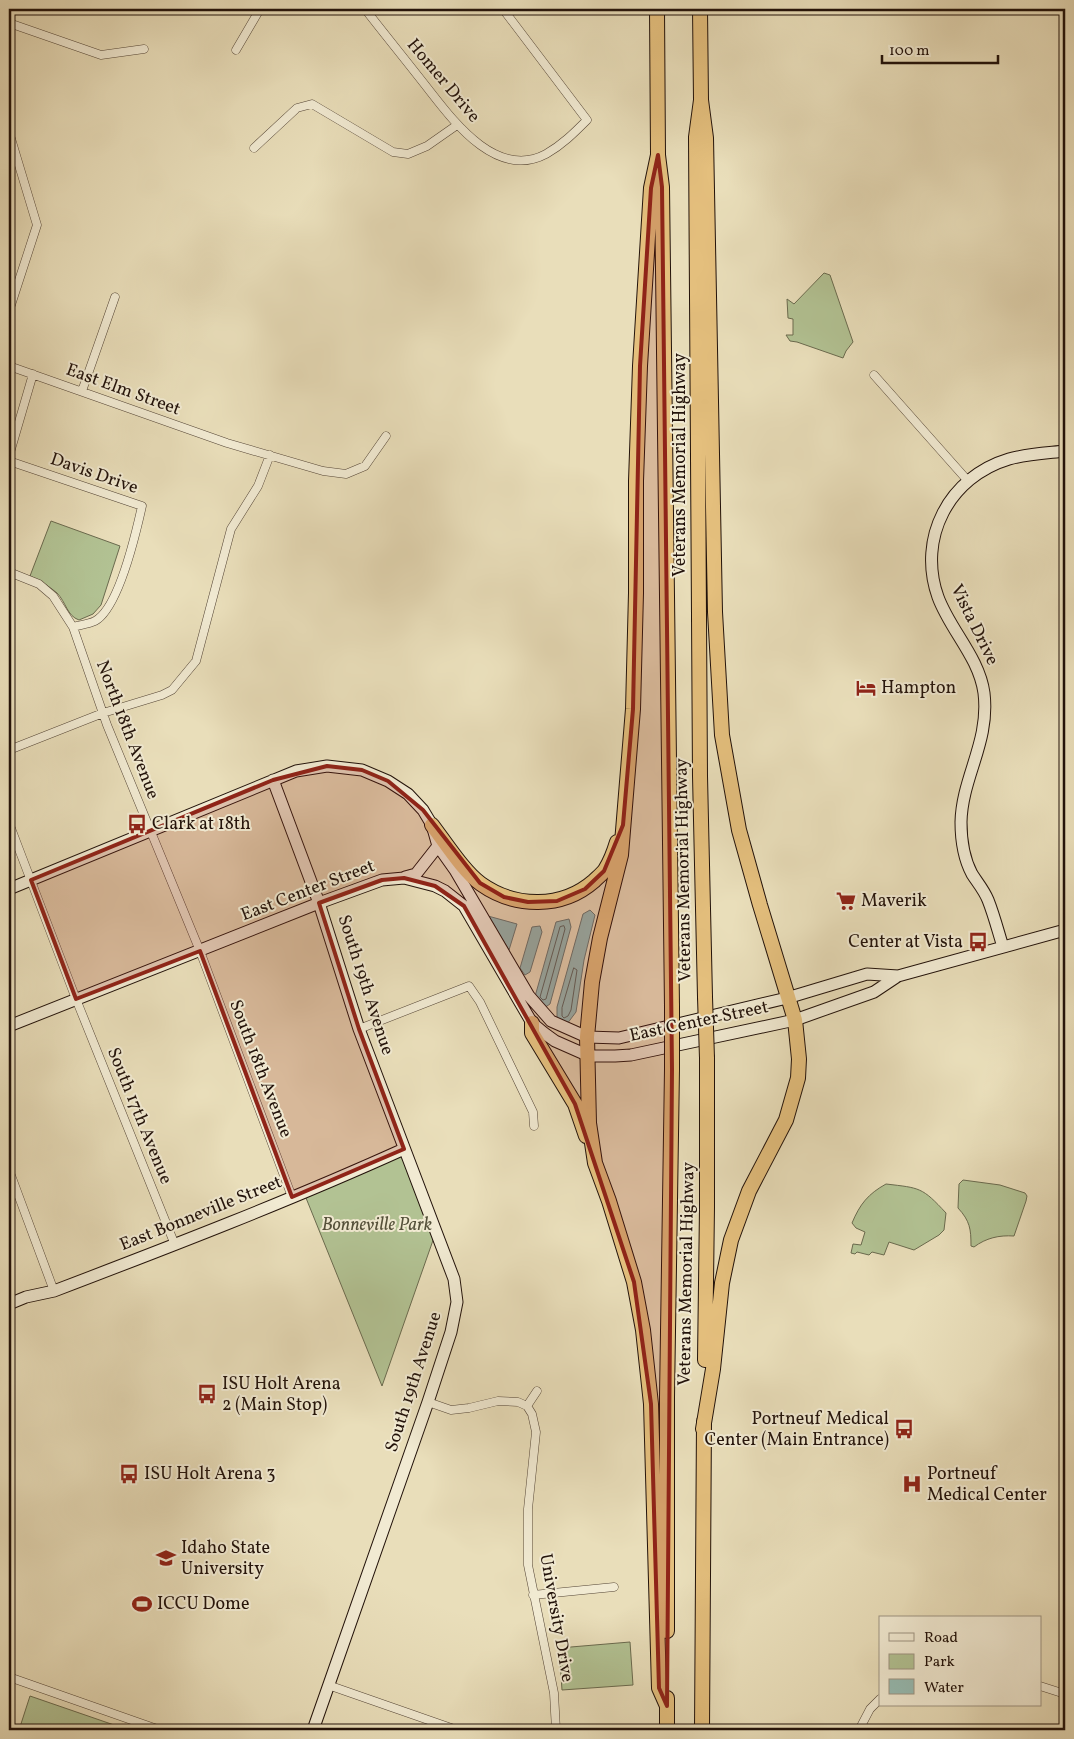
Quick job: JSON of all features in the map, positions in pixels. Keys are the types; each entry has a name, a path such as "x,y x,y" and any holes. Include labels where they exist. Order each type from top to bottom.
{"highway":[{"name":"Veterans Memorial Highway","path":"657,9 658,155 662,187 672,1006 667,1397 667,1730"},
{"name":"Veterans Memorial Highway","path":"700,9 701,100 696,146 700,766 707,1058 702,1730"},
{"path":"701,100 706,138 714,603 722,735 739,830 787,998 796,1020 799,1043 798,1078 786,1120 749,1191 731,1240 722,1283 704,1429"},
{"path":"595,1163 589,1123 589,1056 587,1037 592,982 600,938 621,855 633,709 636,481 640,366 651,188 658,155"},
{"path":"432,825 463,865 480,883 504,897 528,902 543,902 572,896 584,889 604,871 623,825"},
{"path":"532,1023 532,1033 575,1104 610,1200 634,1282 643,1330 651,1404 659,1688 667,1706"}],"main road":[{"name":"Vista Drive","path":"1003,947 987,898 966,860 962,840 962,810 983,733 984,691 974,664 945,614 938,597 932,556 937,526 950,501 968,480 986,468 1010,458 1065,452"},
{"name":"East Center Street","path":"9,889 273,780 296,772 327,766 362,770 388,780 408,794 423,810 432,825 438,846 529,996 551,1021 587,1037 619,1038 787,998 867,974 898,976"},
{"name":"South 19th Avenue","path":"273,780 320,903 359,1028 454,1280 457,1302 450,1332 428,1402 313,1730"},
{"path":"404,878 416,874 438,846"},
{"name":"East Center Street","path":"9,1026 320,903 382,880 404,878 435,886 445,891 464,906 532,1023 555,1041 589,1056 631,1054 796,1020 874,992 898,976 1065,930"},
{"name":"East Bonneville Street","path":"9,1304 26,1297 54,1291 175,1245 323,1186 404,1149"}],"street":[{"path":"236,50 260,9"},
{"name":"Homer Drive","path":"365,9 457,125 484,149 508,159 525,160 544,155 569,138 587,120 503,9"},
{"path":"9,23 101,55 144,49"},
{"path":"254,148 297,108 312,104 393,152 408,154 421,149 457,125"},
{"path":"9,132 37,225 9,311"},
{"path":"82,391 114,298"},
{"name":"East Elm Street","path":"9,366 227,443 323,471 346,474 365,466 386,436"},
{"path":"9,456 33,374"},
{"path":"874,375 968,480"},
{"path":"9,750 103,713 162,695 172,690 196,661 231,529 258,486 270,455"},
{"name":"Davis Drive","path":"9,461 142,506 120,584 108,608 96,621 73,628"},
{"name":"North 18th Avenue","path":"9,572 39,584 52,596 73,628 103,713 200,951"},
{"name":"South 17th Avenue","path":"9,823 76,999 175,1245"},
{"name":"South 18th Avenue","path":"200,951 292,1197"},
{"path":"359,1028 469,986 480,1002 533,1112 534,1126"},
{"path":"9,1170 54,1291"},
{"path":"428,1402 451,1410 470,1408 498,1401 518,1402 527,1406 537,1391"},
{"name":"University Drive","path":"527,1406 532,1414 536,1432 528,1509 528,1565 554,1693 556,1730"},
{"path":"533,1595 614,1587"},
{"path":"9,1677 160,1730"},
{"path":"328,1685 457,1730"},
{"path":"1042,1687 1065,1694"},
{"path":"859,1730 870,1709 879,1701"}],"highlighted area":[{"path":"658,155 662,187 672,1069 667,1706 659,1688 651,1404 634,1282 575,1104 464,906 435,886 404,878 382,880 319,903 359,1029 404,1149 292,1197 200,951 76,999 31,880 273,780 327,766 362,770 388,781 423,810 480,883 504,897 528,902 557,901 585,889 604,871 623,825 633,709 640,366 651,188"}],"green space":[{"path":"824,273 830,275 853,342 843,358 790,341 786,335 793,335 793,319 788,318 787,299 794,304"},
{"path":"51,521 120,546 101,605 93,614 79,620 69,612 57,593 30,576"},
{"name":"Bonneville Park","path":"406,1153 438,1226 382,1386 304,1193"},
{"path":"963,1180 1000,1185 1025,1193 1027,1196 1026,1201 1014,1236 993,1238 983,1241 974,1247 971,1246 969,1226 958,1208 959,1184"},
{"path":"886,1184 914,1188 925,1193 946,1213 944,1230 914,1250 889,1242 884,1255 872,1252 869,1255 857,1252 855,1254 851,1253 853,1244 861,1245 865,1232 856,1228 852,1223 855,1216 869,1196"},
{"path":"630,1642 633,1685 562,1690 559,1648"},
{"path":"30,1696 117,1726 116,1730 19,1730"}],"water":[{"path":"590,910 595,915 584,960 576,1012 567,1024 557,1021 557,1007 583,914"},
{"path":"488,916 517,924 509,950"},
{"path":"569,919 571,927 550,1004 544,1008 534,1000 556,922"},
{"path":"540,926 542,932 530,972 525,975 520,968 532,927"}],"place":[{"name":"Hampton","path":"866,688"},
{"name":"Clark at 18th","path":"137,824"},
{"name":"Maverik","path":"846,901"},
{"name":"Center at Vista","path":"978,942"},
{"name":"ISU Holt Arena 2 (Main Stop)","path":"207,1394"},
{"name":"Portneuf Medical Center (Main Entrance)","path":"904,1429"},
{"name":"ISU Holt Arena 3","path":"129,1474"},
{"name":"Portneuf Medical Center","path":"912,1484"},
{"name":"Idaho State University","path":"166,1558"},
{"name":"ICCU Dome","path":"142,1604"}]}
